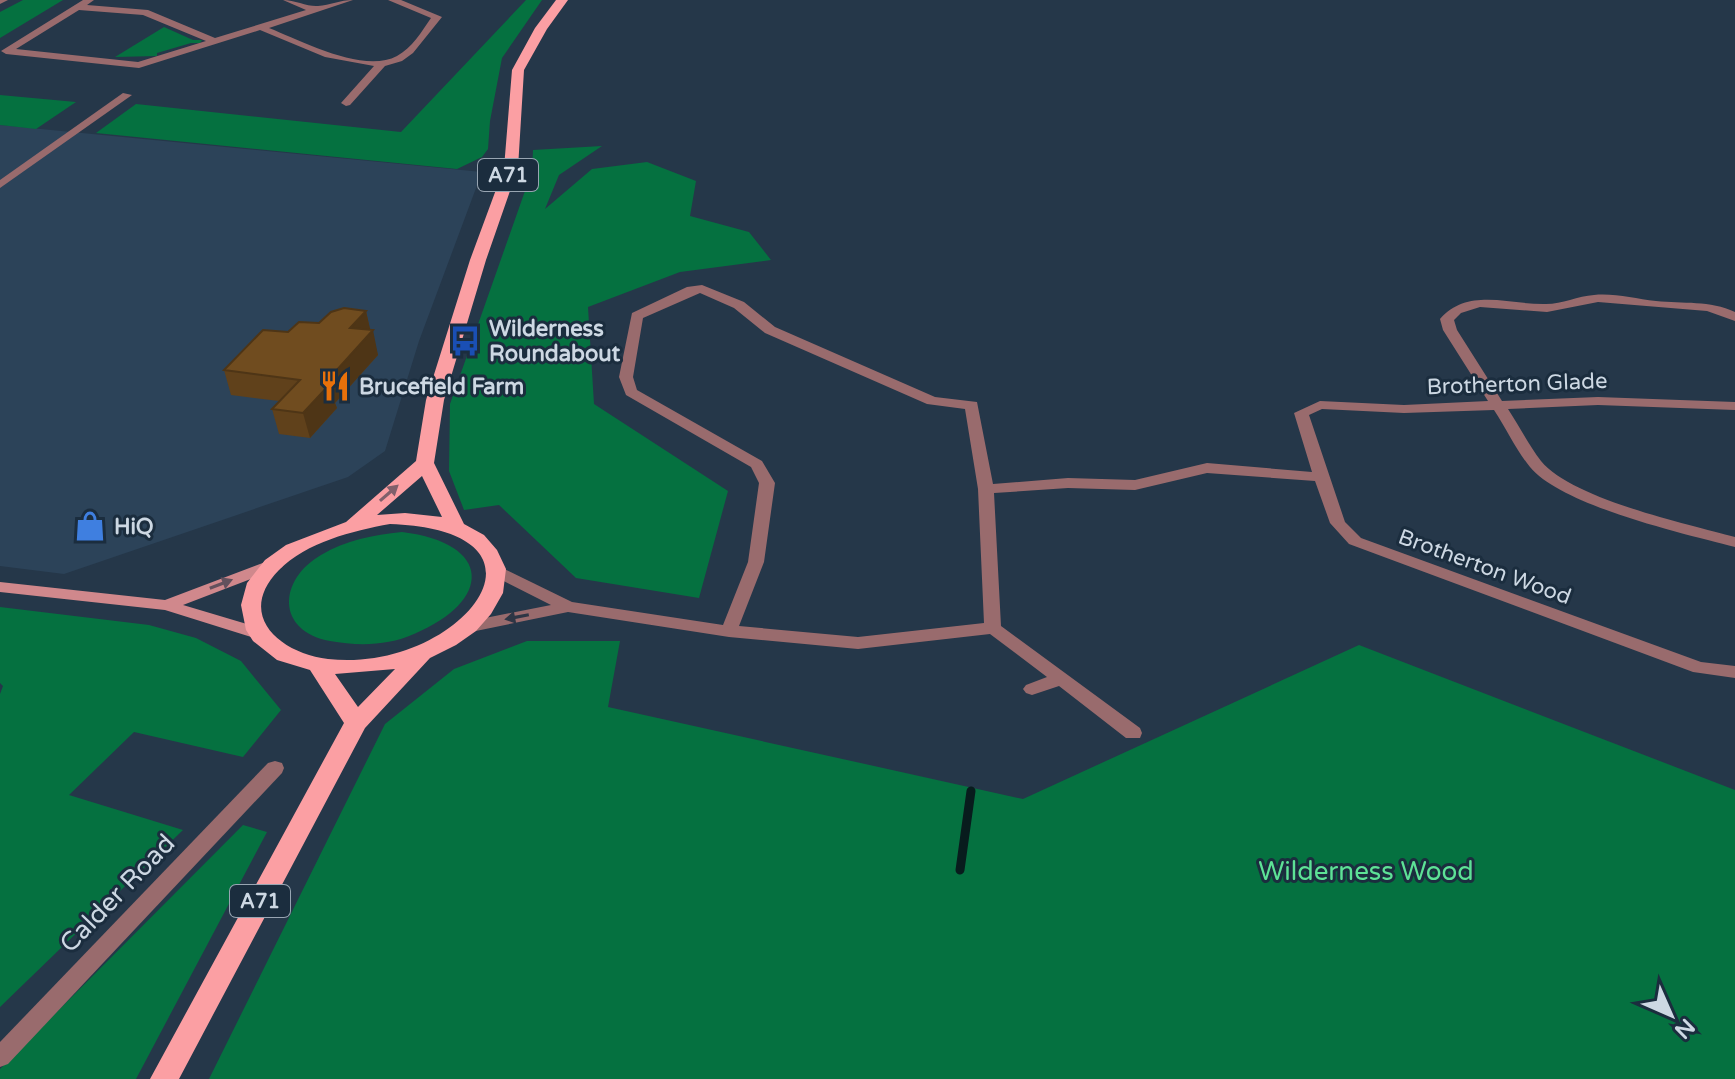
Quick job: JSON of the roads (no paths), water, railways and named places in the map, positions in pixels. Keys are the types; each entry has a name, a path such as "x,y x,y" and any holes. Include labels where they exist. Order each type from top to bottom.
{"main road":[{"name":"A71","path":"425,463 435,400 478,260 511,168 518,70 541,28 562,0"},
{"path":"354,524 425,463 456,527"},
{"path":"258,633 251,610 257,586 276,563 298,546 354,524 390,518 456,527 476,538 490,553 496,570"},
{"name":"A71","path":"258,633 272,647 292,658 318,665 353,667 423,652 466,627 484,609 494,589 496,570"},
{"name":"A71","path":"164,1079 356,723 423,652"},
{"path":"318,665 356,723"}],"street":[{"path":"89,0 6,51 139,65 348,0"},
{"path":"288,0 315,10"},
{"path":"260,27 342,59 382,63 401,59 437,17 393,0"},
{"path":"78,7 145,12 214,41"},
{"path":"346,103 382,63"},
{"path":"0,185 127,95"},
{"path":"729,631 756,562 767,483 757,464 631,392 626,377 637,316 692,290 702,289 739,305 770,330 918,395 932,401 972,405 986,489 993,628"},
{"path":"1735,317 1717,308 1656,305 1612,298 1588,299 1546,308 1494,303 1455,309 1447,319 1450,330 1537,466 1557,483 1591,498 1735,542"},
{"name":"Brotherton Glade","path":"1301,413 1320,405 1404,409 1598,401 1735,406"},
{"name":"Brotherton Wood","path":"1301,413 1338,523 1355,541 1699,668 1735,672"},
{"path":"986,489 1068,483 1135,485 1207,468 1320,477"},
{"path":"166,605 276,563"},
{"path":"496,570 568,607 729,631 858,643 993,628 1133,733"},
{"path":"0,587 166,605 258,633"},
{"path":"466,627 568,607"},
{"path":"1032,689 1061,679"},
{"name":"Calder Road","path":"0,1057 275,768"}],"waterway":[{"path":"960,870 971,791"}],"place":[{"name":"Wilderness Roundabout","path":"465,341"},
{"name":"Brucefield Farm","path":"335,386"},
{"name":"HiQ","path":"90,526"}],"park label":[{"name":"Wilderness Wood","path":"1366,871"}]}
